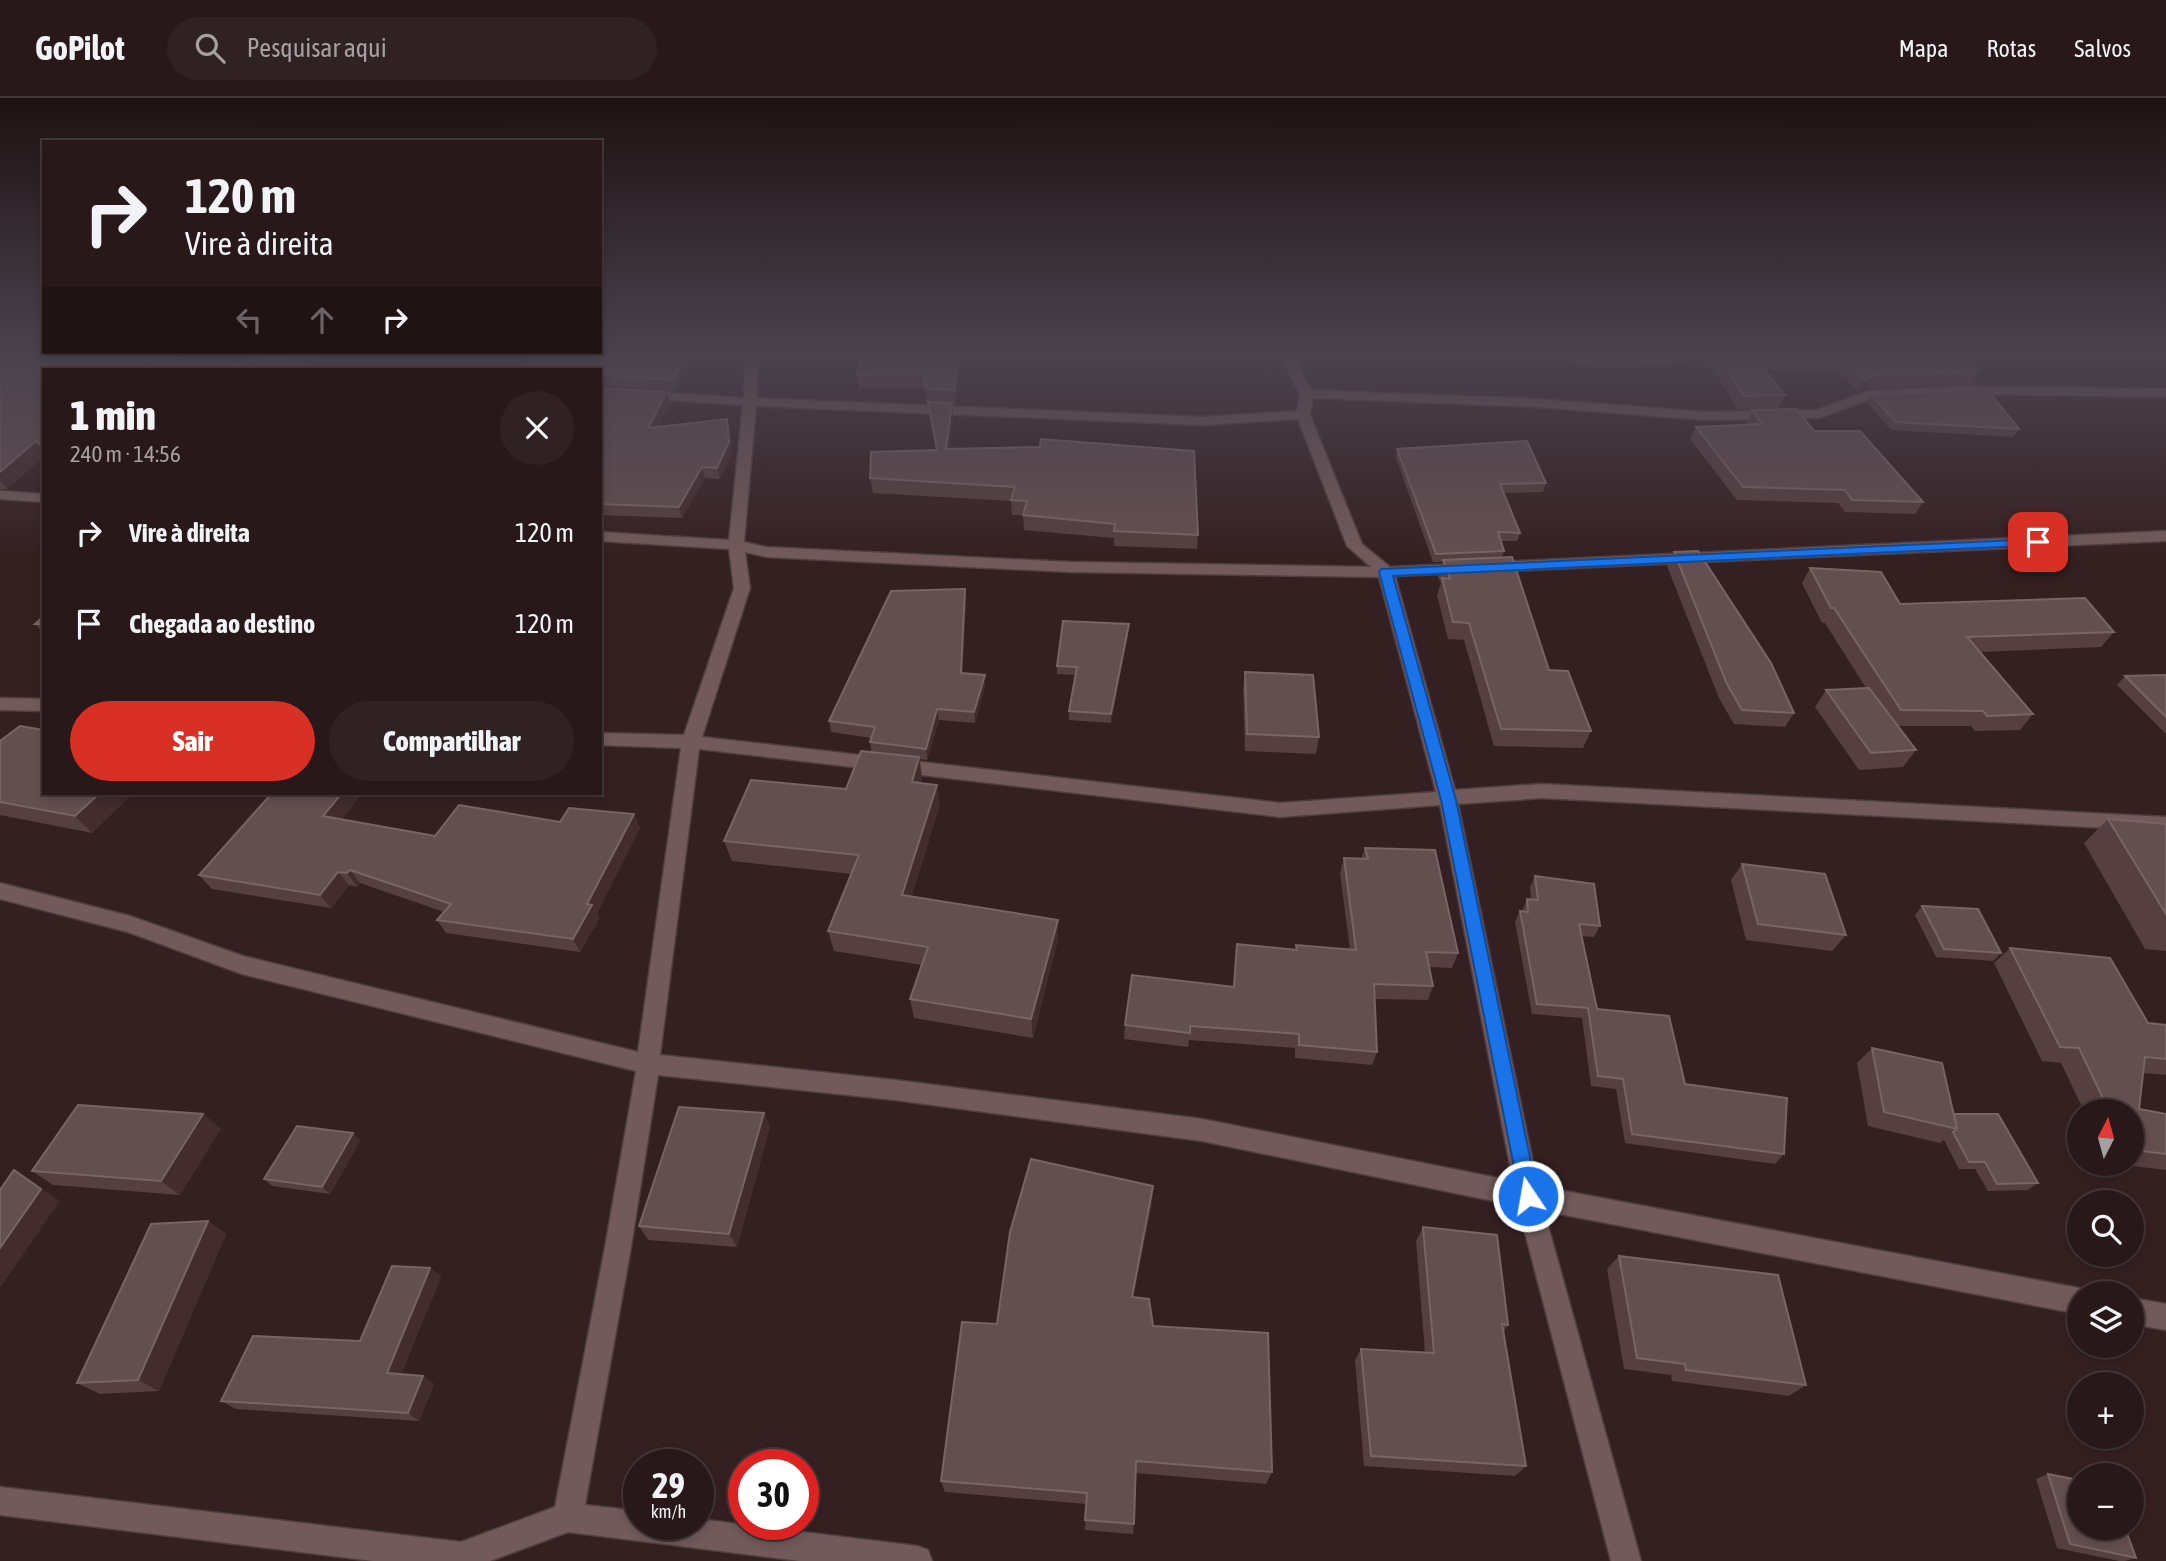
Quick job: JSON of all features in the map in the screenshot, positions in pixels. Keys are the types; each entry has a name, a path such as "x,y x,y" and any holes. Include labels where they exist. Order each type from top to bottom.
{"street":[{"path":"568,1517 617,1252 648,1064 691,742 742,588 736,545 748,421"},
{"path":"1305,421 1355,546 1386,572 1448,800 1528,1196 1626,1561"},
{"path":"0,495 42,498"},
{"path":"602,536 736,545 766,552 1071,568 1386,572 2166,536"},
{"path":"0,704 42,705"},
{"path":"602,739 691,742 1280,810 1448,800 1542,791 2166,824"},
{"path":"0,891 130,924 242,965 648,1064 895,1090 1202,1129 1528,1196 2067,1299"},
{"path":"2144,1313 2166,1317"},
{"path":"0,1501 460,1559 568,1517 917,1561"}],"building":[{"path":"0,421 42,421 42,447 36,441 0,472"},
{"path":"602,421 652,421 648,428 727,421 729,442 717,468 702,467 679,507 602,504"},
{"path":"932,421 950,421 946,449 1040,447 1041,439 1194,451 1198,535 1114,531 1115,524 1023,515 1027,501 1011,500 1015,487 870,478 871,452 937,450"},
{"path":"1760,421 1806,421 1814,431 1860,431 1923,502 1852,500 1845,490 1743,487 1696,427 1762,424"},
{"path":"2013,421 2019,429 1896,422"},
{"path":"1527,441 1546,483 1500,484 1520,533 1498,532 1504,551 1436,554 1397,449"},
{"path":"1698,551 1771,663 1794,713 1742,710 1727,684 1674,552"},
{"path":"1512,557 1549,670 1568,671 1591,731 1501,729 1469,623 1453,622 1442,578 1450,579 1443,560"},
{"path":"1810,568 1881,572 1900,604 2085,598 2114,632 1967,637 2033,714 1987,716 1983,711 1901,710 1834,608 1831,608"},
{"path":"965,589 961,673 985,675 974,712 937,709 926,749 870,742 875,727 829,721 891,591"},
{"path":"1063,621 1129,624 1111,714 1069,711 1077,667 1057,666"},
{"path":"1245,672 1313,675 1319,737 1247,734"},
{"path":"2166,675 2166,717 2125,676"},
{"path":"1869,688 1916,750 1871,753 1826,690"},
{"path":"20,726 42,730 42,795 98,795 75,816 0,802 0,741"},
{"path":"861,751 919,757 912,782 937,785 902,895 1058,920 1031,1019 910,999 928,947 828,931 859,855 724,841 751,780 846,789"},
{"path":"270,795 340,795 323,816 435,836 459,805 560,822 569,808 634,814 587,904 592,905 573,939 437,920 451,904 350,870 347,873 338,872 320,895 199,875"},
{"path":"2108,819 2166,824 2166,914"},
{"path":"1365,848 1435,850 1458,953 1426,952 1433,986 1374,984 1377,1052 1299,1045 1299,1034 1190,1026 1190,1033 1125,1025 1132,975 1234,987 1237,944 1297,950 1296,945 1356,950 1344,858 1368,859"},
{"path":"1742,864 1825,874 1846,935 1758,924"},
{"path":"1535,876 1594,884 1600,926 1579,924 1597,1009 1669,1016 1685,1084 1787,1098 1784,1154 1632,1134 1623,1079 1598,1076 1588,1008 1537,1004 1520,911 1528,912 1527,899 1538,900"},
{"path":"1922,906 1978,909 2001,953 1944,949"},
{"path":"2010,948 2110,958 2148,1023 2166,1025 2166,1059 2145,1057 2140,1099 2103,1099 2079,1048 2060,1047"},
{"path":"1872,1048 1942,1063 1957,1129 1884,1112"},
{"path":"78,1105 203,1114 161,1181 32,1171"},
{"path":"679,1107 764,1113 729,1234 639,1226"},
{"path":"2144,1110 2166,1114 2166,1154 2144,1151"},
{"path":"1954,1114 1998,1114 2038,1183 1997,1184 1985,1162 1969,1162 1953,1132 1957,1129"},
{"path":"297,1126 353,1133 322,1187 264,1179"},
{"path":"1031,1159 1153,1186 1132,1297 1149,1299 1153,1326 1268,1333 1272,1472 1136,1461 1134,1524 1085,1520 1087,1493 941,1481 962,1322 997,1324 1010,1232"},
{"path":"14,1170 41,1189 0,1248 0,1190"},
{"path":"208,1221 138,1380 77,1383 151,1224"},
{"path":"1423,1227 1497,1235 1508,1325 1502,1324 1526,1466 1371,1456 1361,1349 1434,1353"},
{"path":"1619,1256 1778,1275 1806,1385 1686,1370 1685,1364 1637,1358"},
{"path":"392,1266 430,1268 387,1373 423,1376 408,1413 221,1401 253,1336 360,1341"},
{"path":"2048,1474 2067,1478 2067,1534"},
{"path":"2069,1540 2129,1540 2136,1558 2070,1544"}],"route":[{"path":"1528,1196 1448,800 1386,572 2038,542"}]}
